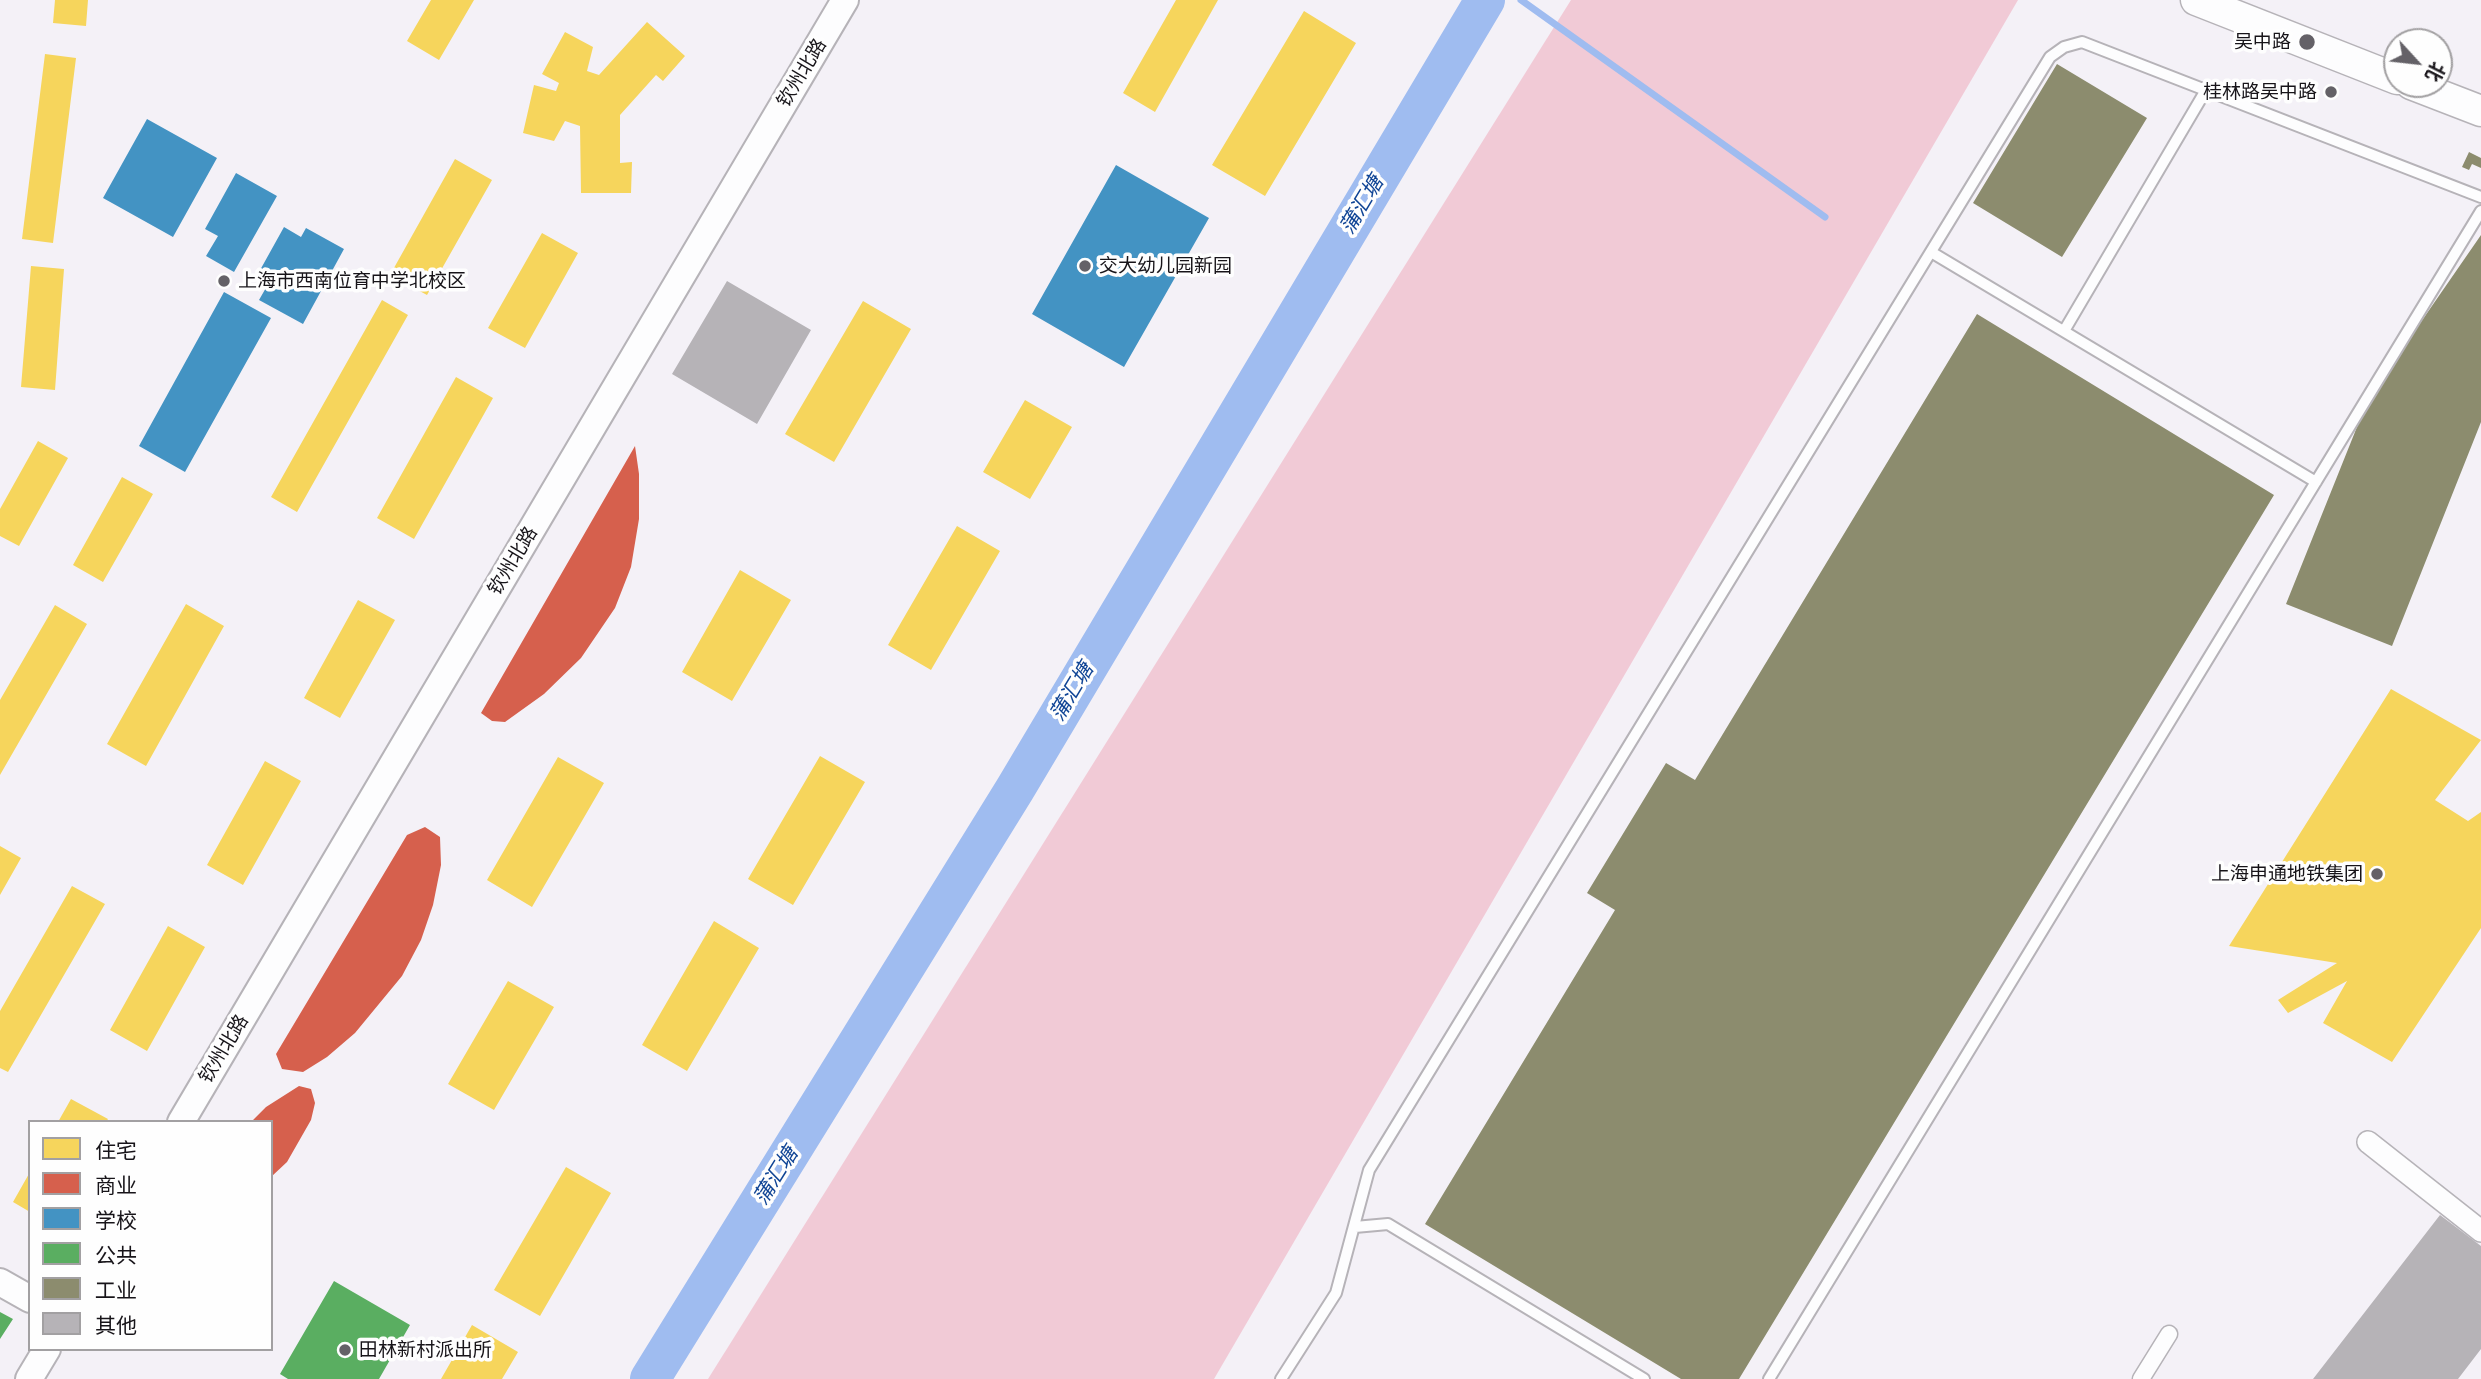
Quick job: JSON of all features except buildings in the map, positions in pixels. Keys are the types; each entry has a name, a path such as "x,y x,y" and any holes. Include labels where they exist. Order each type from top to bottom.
{"main road":[{"path":"2196,0 2383,73"},
{"path":"2447,98 2481,111"}],"street":[{"name":"钦州北路","path":"182,1120 845,0"},
{"path":"2368,1142 2481,1231"},
{"path":"0,1282 28,1298"},
{"path":"2141,1379 2169,1334"},
{"path":"29,1379 46,1351"}],"lane":[{"path":"1281,1379 1336,1293 1368,1170 2050,57 2064,47 2082,42 2481,197"},
{"path":"2063,331 2206,90"},
{"path":"1769,1379 2481,211"},
{"path":"1931,251 2316,482"},
{"path":"1355,1227 1388,1224 1644,1379"}],"shaded area":[{"path":"1571,0 2018,0 1214,1379 708,1379"}],"waterway":[{"name":"蒲汇塘","path":"650,1379 1015,789 1485,0"},
{"path":"1521,0 1825,217"}],"place":[{"name":"吴中路","path":"2307,42"},
{"name":"桂林路吴中路","path":"2331,92"},
{"name":"交大幼儿园新园","path":"1085,266"},
{"name":"上海市西南位育中学北校区","path":"224,281"},
{"name":"上海申通地铁集团","path":"2377,874"},
{"name":"田林新村派出所","path":"345,1350"}]}
